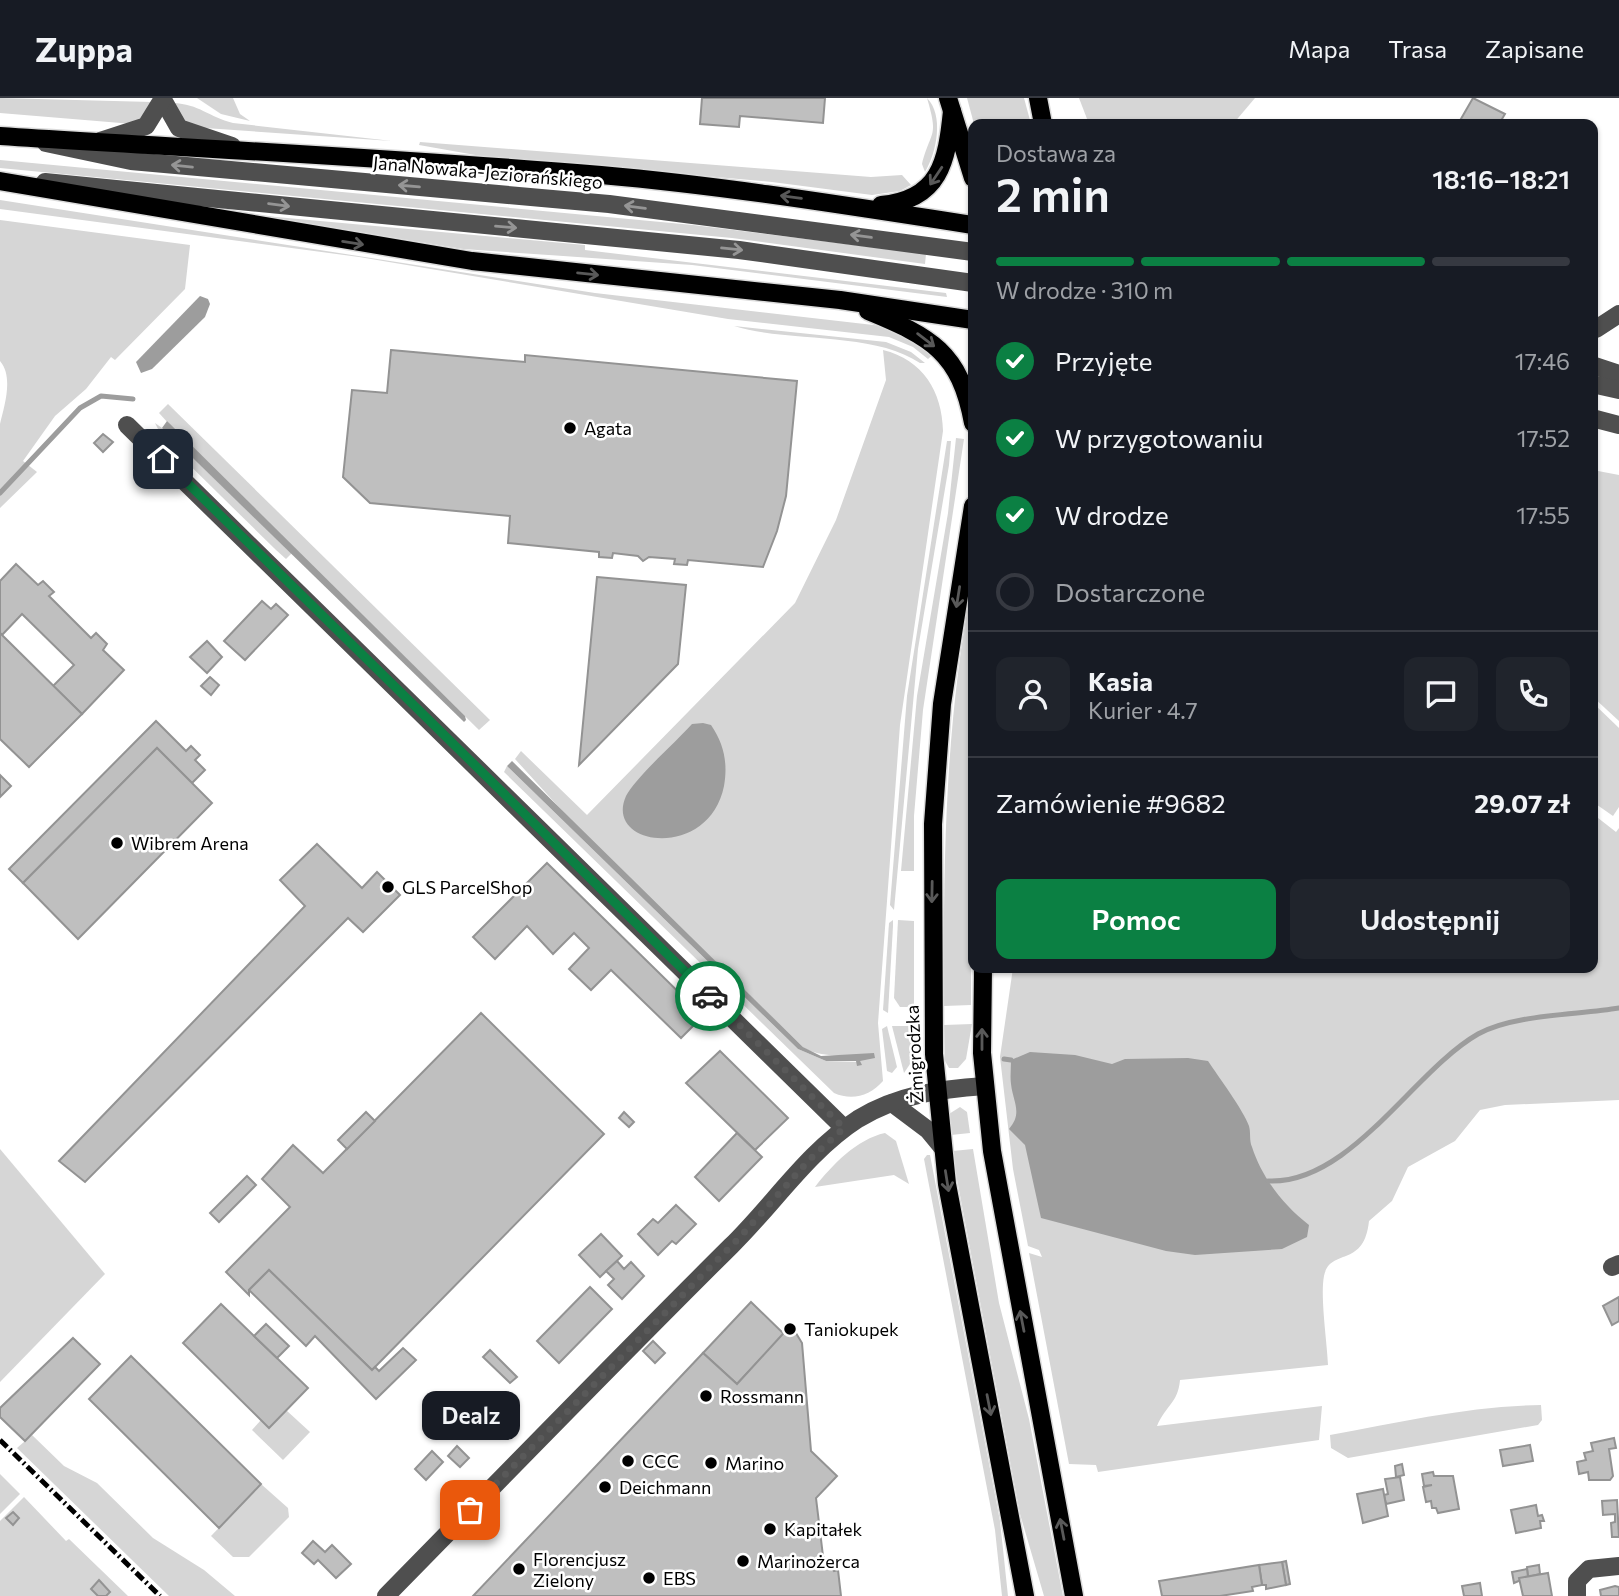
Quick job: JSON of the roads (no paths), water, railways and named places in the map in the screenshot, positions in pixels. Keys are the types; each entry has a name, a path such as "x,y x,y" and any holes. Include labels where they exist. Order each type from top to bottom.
{"main road":[{"path":"1039,101 1042,119"},
{"path":"859,205 901,201 931,184 938,176 948,149 950,105"},
{"path":"950,105 968,162"},
{"name":"Jana Nowaka-Jeziorańskiego","path":"0,136 27,137"},
{"path":"27,137 237,148 602,175 859,205 968,224"},
{"path":"0,181 472,261 842,300 968,319"},
{"path":"842,300 909,328 944,354 963,379 968,401"},
{"name":"Żmigrodzka","path":"968,538 942,704 933,824 932,1010 936,1089 942,1147 1025,1596"},
{"path":"983,973 985,1086 1002,1215 1074,1596"}],"street":[{"path":"100,141 146,126 162,99"},
{"path":"162,99 178,128 237,148"},
{"path":"1039,101 1048,119"},
{"name":"Jana Nowaka-Jeziorańskiego","path":"27,137 78,152 131,161 609,204 968,251"},
{"path":"0,181 103,186 354,214 687,244 968,282"},
{"path":"1598,328 1619,314"},
{"path":"1598,367 1619,374"},
{"path":"1598,385 1619,390"},
{"path":"1598,420 1619,425"},
{"path":"127,425 844,1128"},
{"path":"1598,430 1619,433"},
{"path":"386,1596 741,1236 809,1160 844,1128 892,1103 936,1089 985,1086"},
{"path":"892,1103 928,1130 942,1147"},
{"path":"1577,1596 1577,1581 1589,1569 1619,1566"}],"waterway":[{"path":"0,493 80,408 101,396 133,399"},
{"path":"1268,1181 1298,1177 1326,1165 1353,1146 1429,1073 1478,1034 1509,1022 1619,1008"},
{"path":"1004,1059 1011,1060"}],"railway":[{"path":"0,1440 160,1596"}],"place":[{"name":"Agata","path":"570,428"},
{"name":"Wibrem Arena","path":"117,843"},
{"name":"GLS ParcelShop","path":"388,887"},
{"name":"Taniokupek","path":"790,1329"},
{"name":"Rossmann","path":"706,1396"},
{"name":"CCC","path":"628,1461"},
{"name":"Marino","path":"711,1463"},
{"name":"Deichmann","path":"605,1487"},
{"name":"Dealz","path":"470,1510"},
{"name":"Kapitałek","path":"770,1529"},
{"name":"Marinożerca","path":"743,1561"},
{"name":"Florencjusz Zielony","path":"519,1569"},
{"name":"EBS","path":"649,1578"}]}
